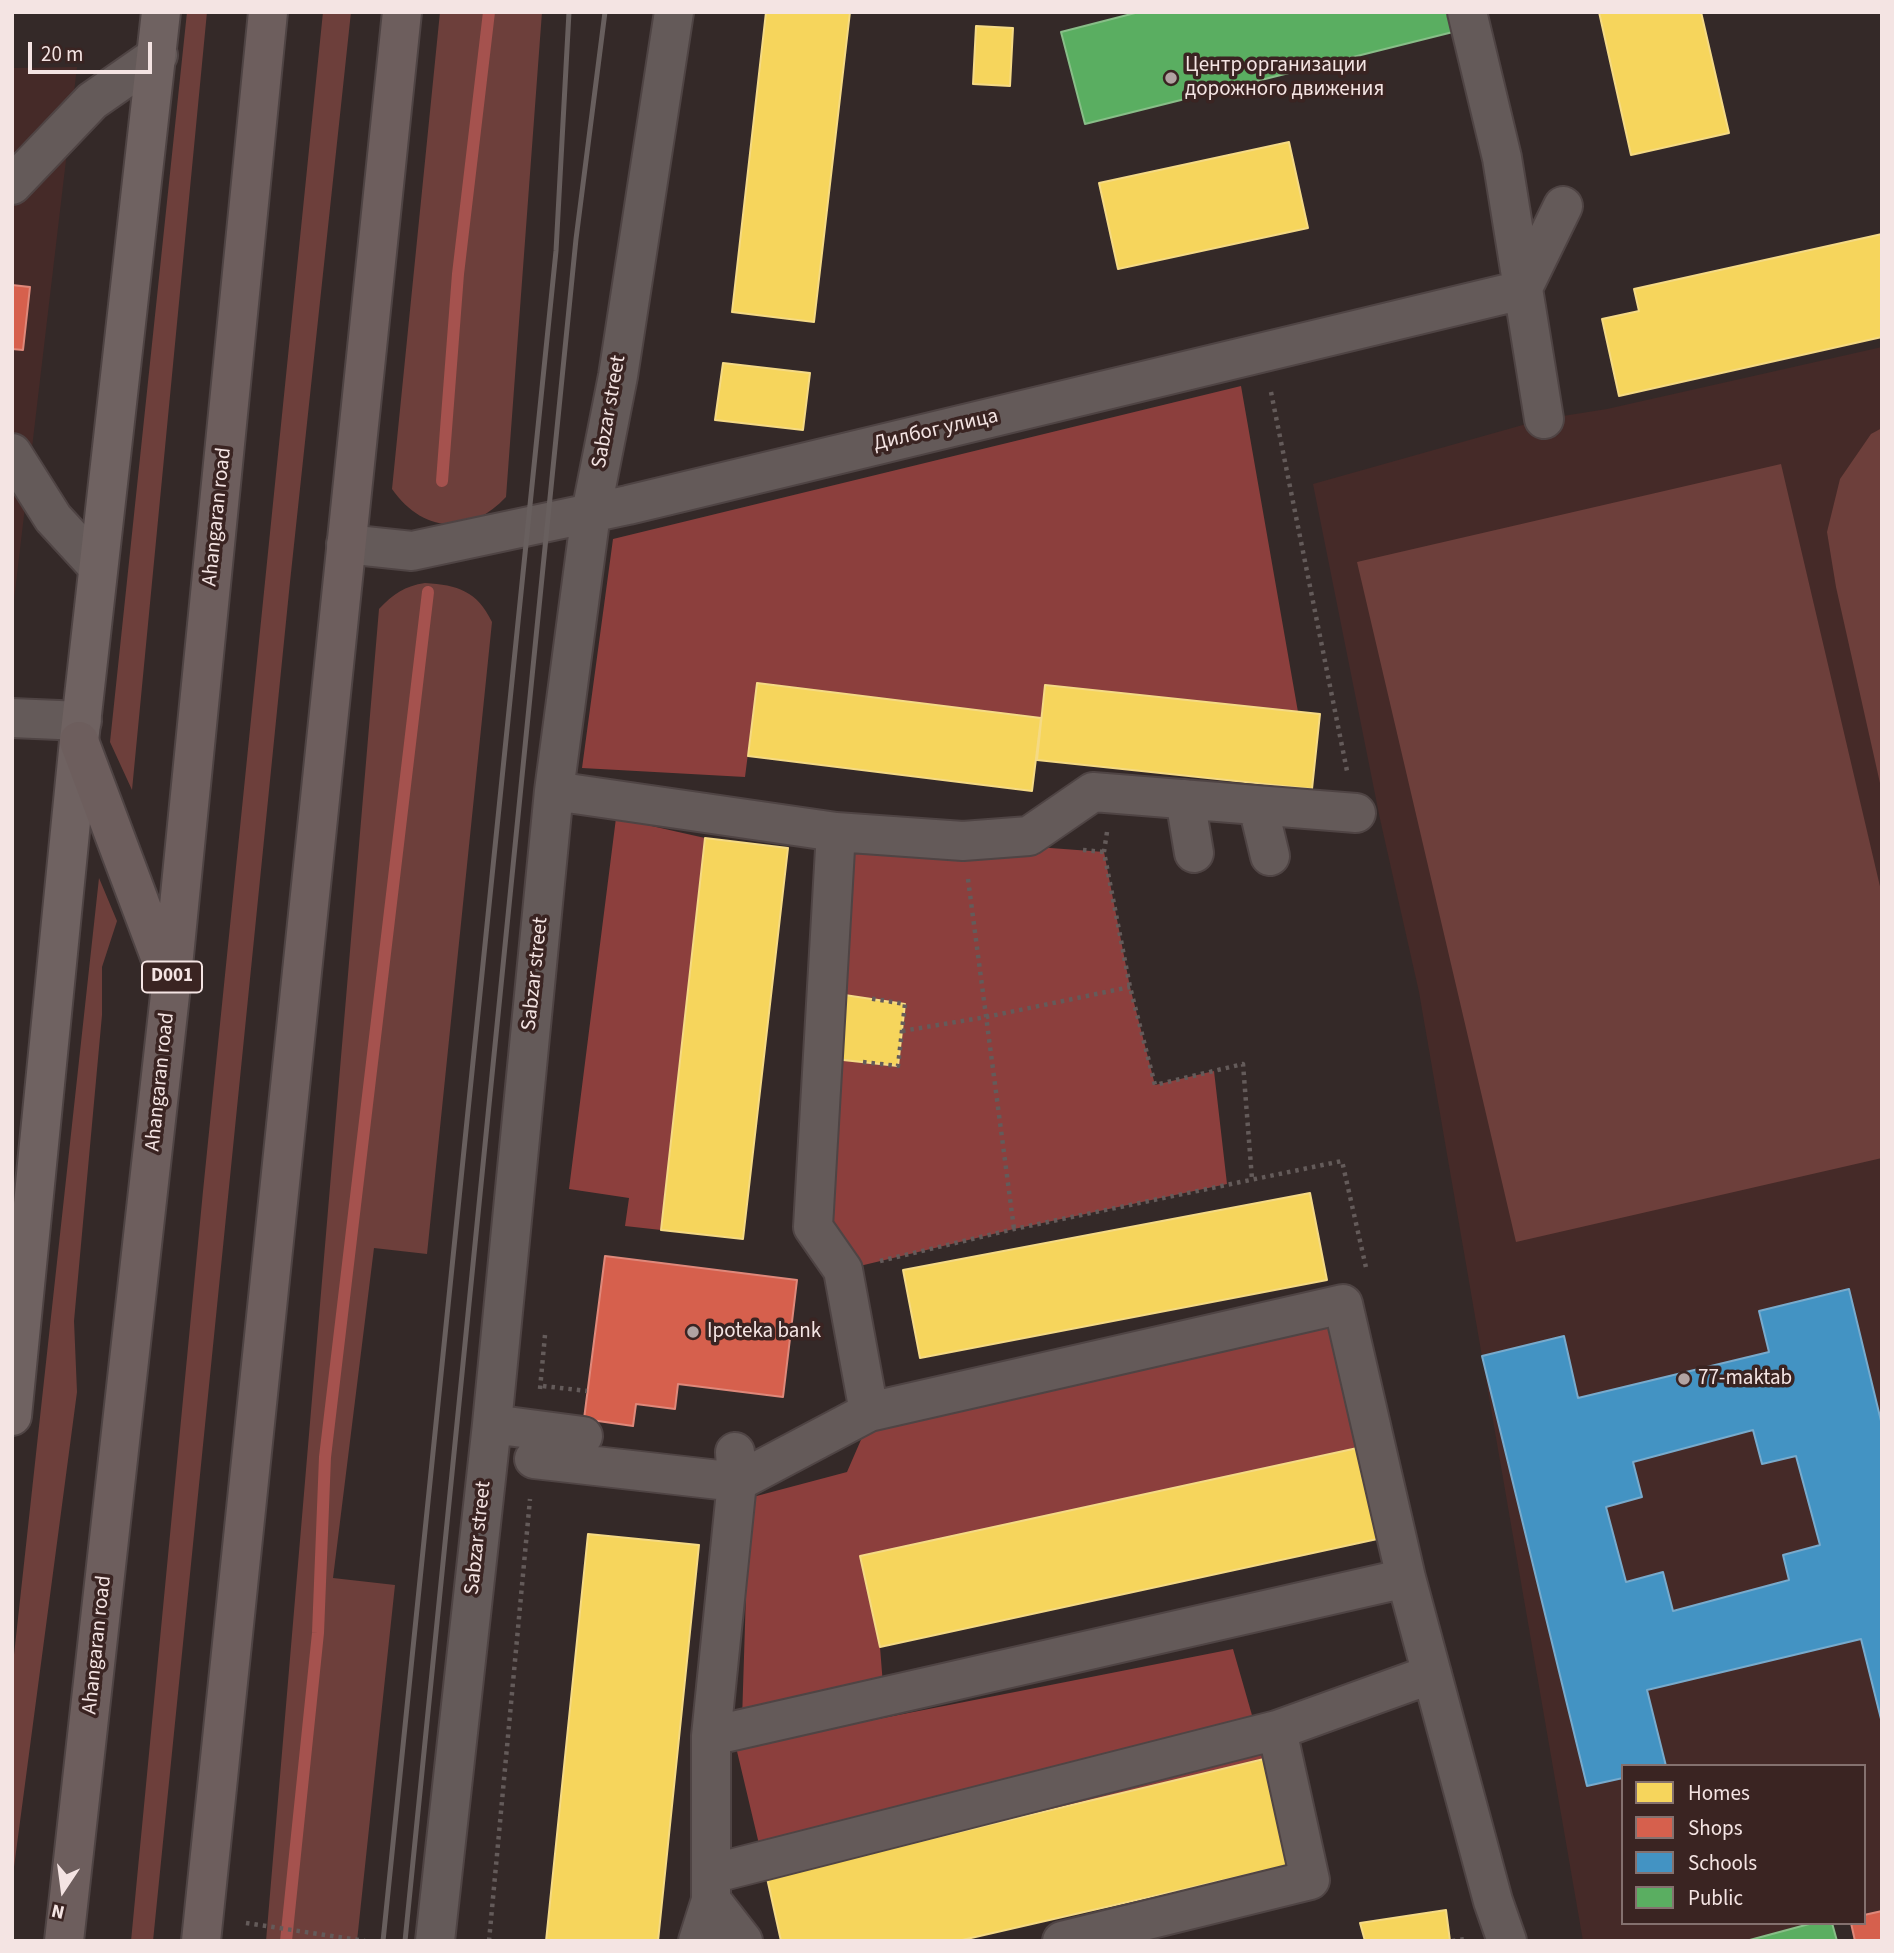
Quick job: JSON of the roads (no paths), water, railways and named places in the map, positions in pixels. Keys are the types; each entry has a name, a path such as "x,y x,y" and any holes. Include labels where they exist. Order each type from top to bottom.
{"highway":[{"name":"Ahangaran road","path":"64,1941 171,986 268,12"},
{"path":"201,1941 402,12"},
{"path":"81,731 171,986"}],"main road":[{"path":"12,1416 98,566 161,12"}],"street":[{"name":"Sabzar street","path":"435,1941 492,1424 554,791 592,513 618,376 674,12"},
{"path":"1467,12 1503,158 1544,419"},
{"path":"12,184 92,101 158,55"},
{"path":"1522,290 1563,206"},
{"name":"Дилбог улица","path":"346,544 412,551 592,513 1522,290"},
{"path":"12,453 53,518 98,566"},
{"path":"12,718 81,731"},
{"path":"554,791 836,832 963,841 1029,836 1093,792 1356,813"},
{"path":"1185,799 1194,853"},
{"path":"1258,806 1270,856"},
{"path":"836,832 813,1227 844,1270 869,1412"},
{"path":"534,1459 736,1467 869,1412 1343,1304 1406,1578 1493,1901 1507,1941"},
{"path":"492,1424 583,1436"},
{"path":"698,1941 711,1887 711,1736 736,1467"},
{"path":"711,1736 1406,1578"},
{"path":"711,1887 1277,1730 1432,1674"},
{"path":"1062,1941 1310,1880 1277,1730"},
{"path":"711,1887 743,1941"}],"waterway":[{"path":"442,481 458,274 489,12"},
{"path":"286,1941 318,1633 325,1457 428,592"}],"railway":[{"path":"383,1941 556,251 569,12"},
{"path":"405,1941 576,239 605,12"}],"place":[{"name":"Центр организации дорожного движения","path":"1171,78"},
{"name":"Ipoteka bank","path":"693,1332"},
{"name":"77-maktab","path":"1684,1379"}]}
